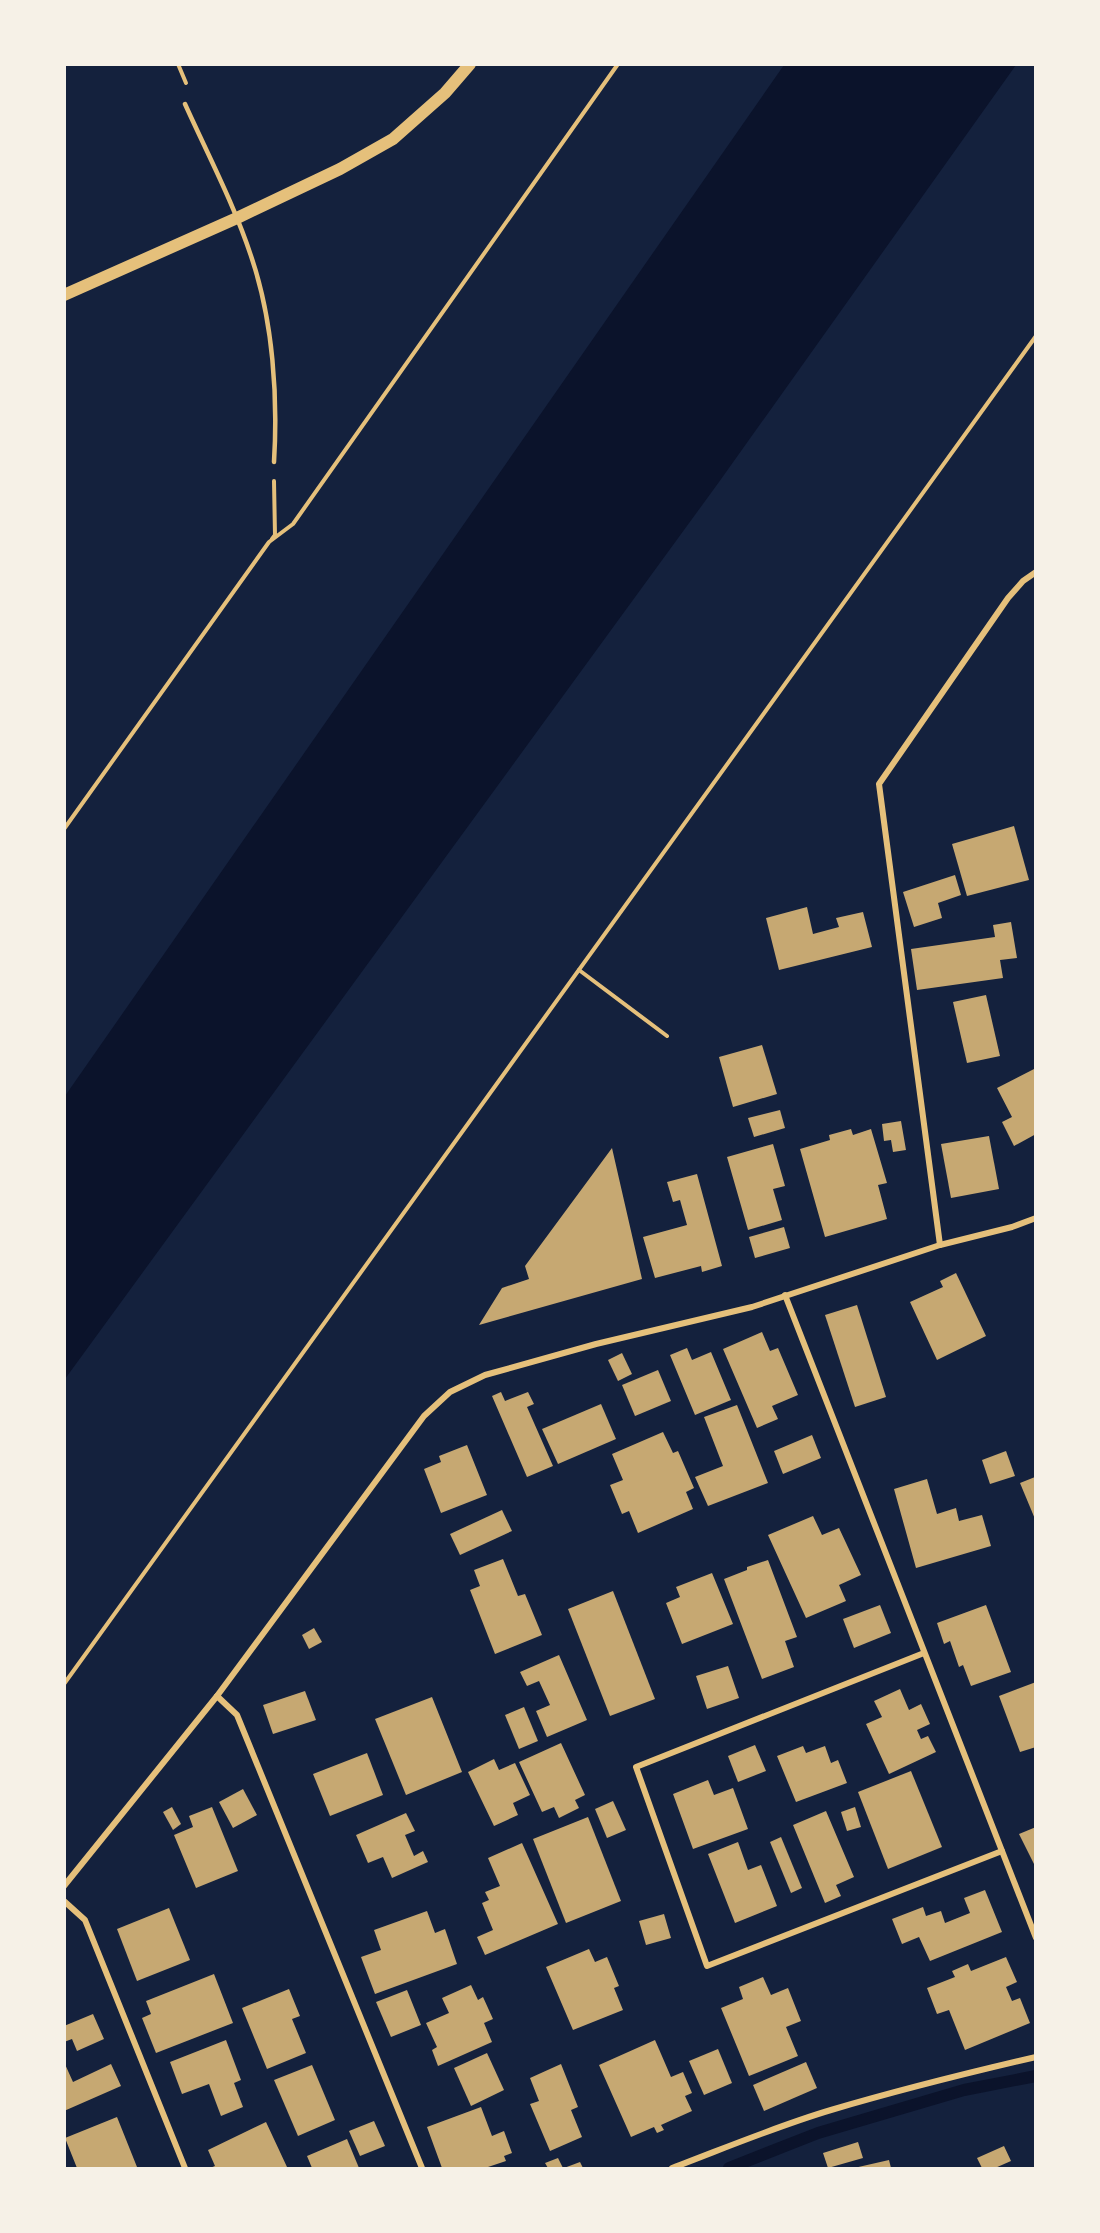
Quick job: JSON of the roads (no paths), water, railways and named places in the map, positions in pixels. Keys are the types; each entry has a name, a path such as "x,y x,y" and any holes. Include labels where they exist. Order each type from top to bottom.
{"main road":[{"path":"64,295 237,218 340,169 393,139 445,93 470,64"}],"street":[{"path":"940,1245 879,784 1008,598 1023,581 1035,572"},
{"path":"64,1886 217,1696 424,1416 450,1392 485,1375 596,1344 752,1307 940,1245 1012,1227 1035,1218"},
{"path":"785,1296 1035,1938"},
{"path":"924,1653 636,1767 707,1966 1002,1851"},
{"path":"217,1696 237,1715 422,2169"},
{"path":"64,1901 85,1920 185,2169"},
{"path":"672,2169 768,2131 831,2110 1035,2057"}],"lane":[{"path":"184,104 237,218 253,260 267,317 277,420 274,462"}],"water":[{"path":"784,65 1016,65 719,482 65,1379 65,1096"}],"waterway":[{"path":"729,2168 818,2133 964,2090 1036,2076"}]}
